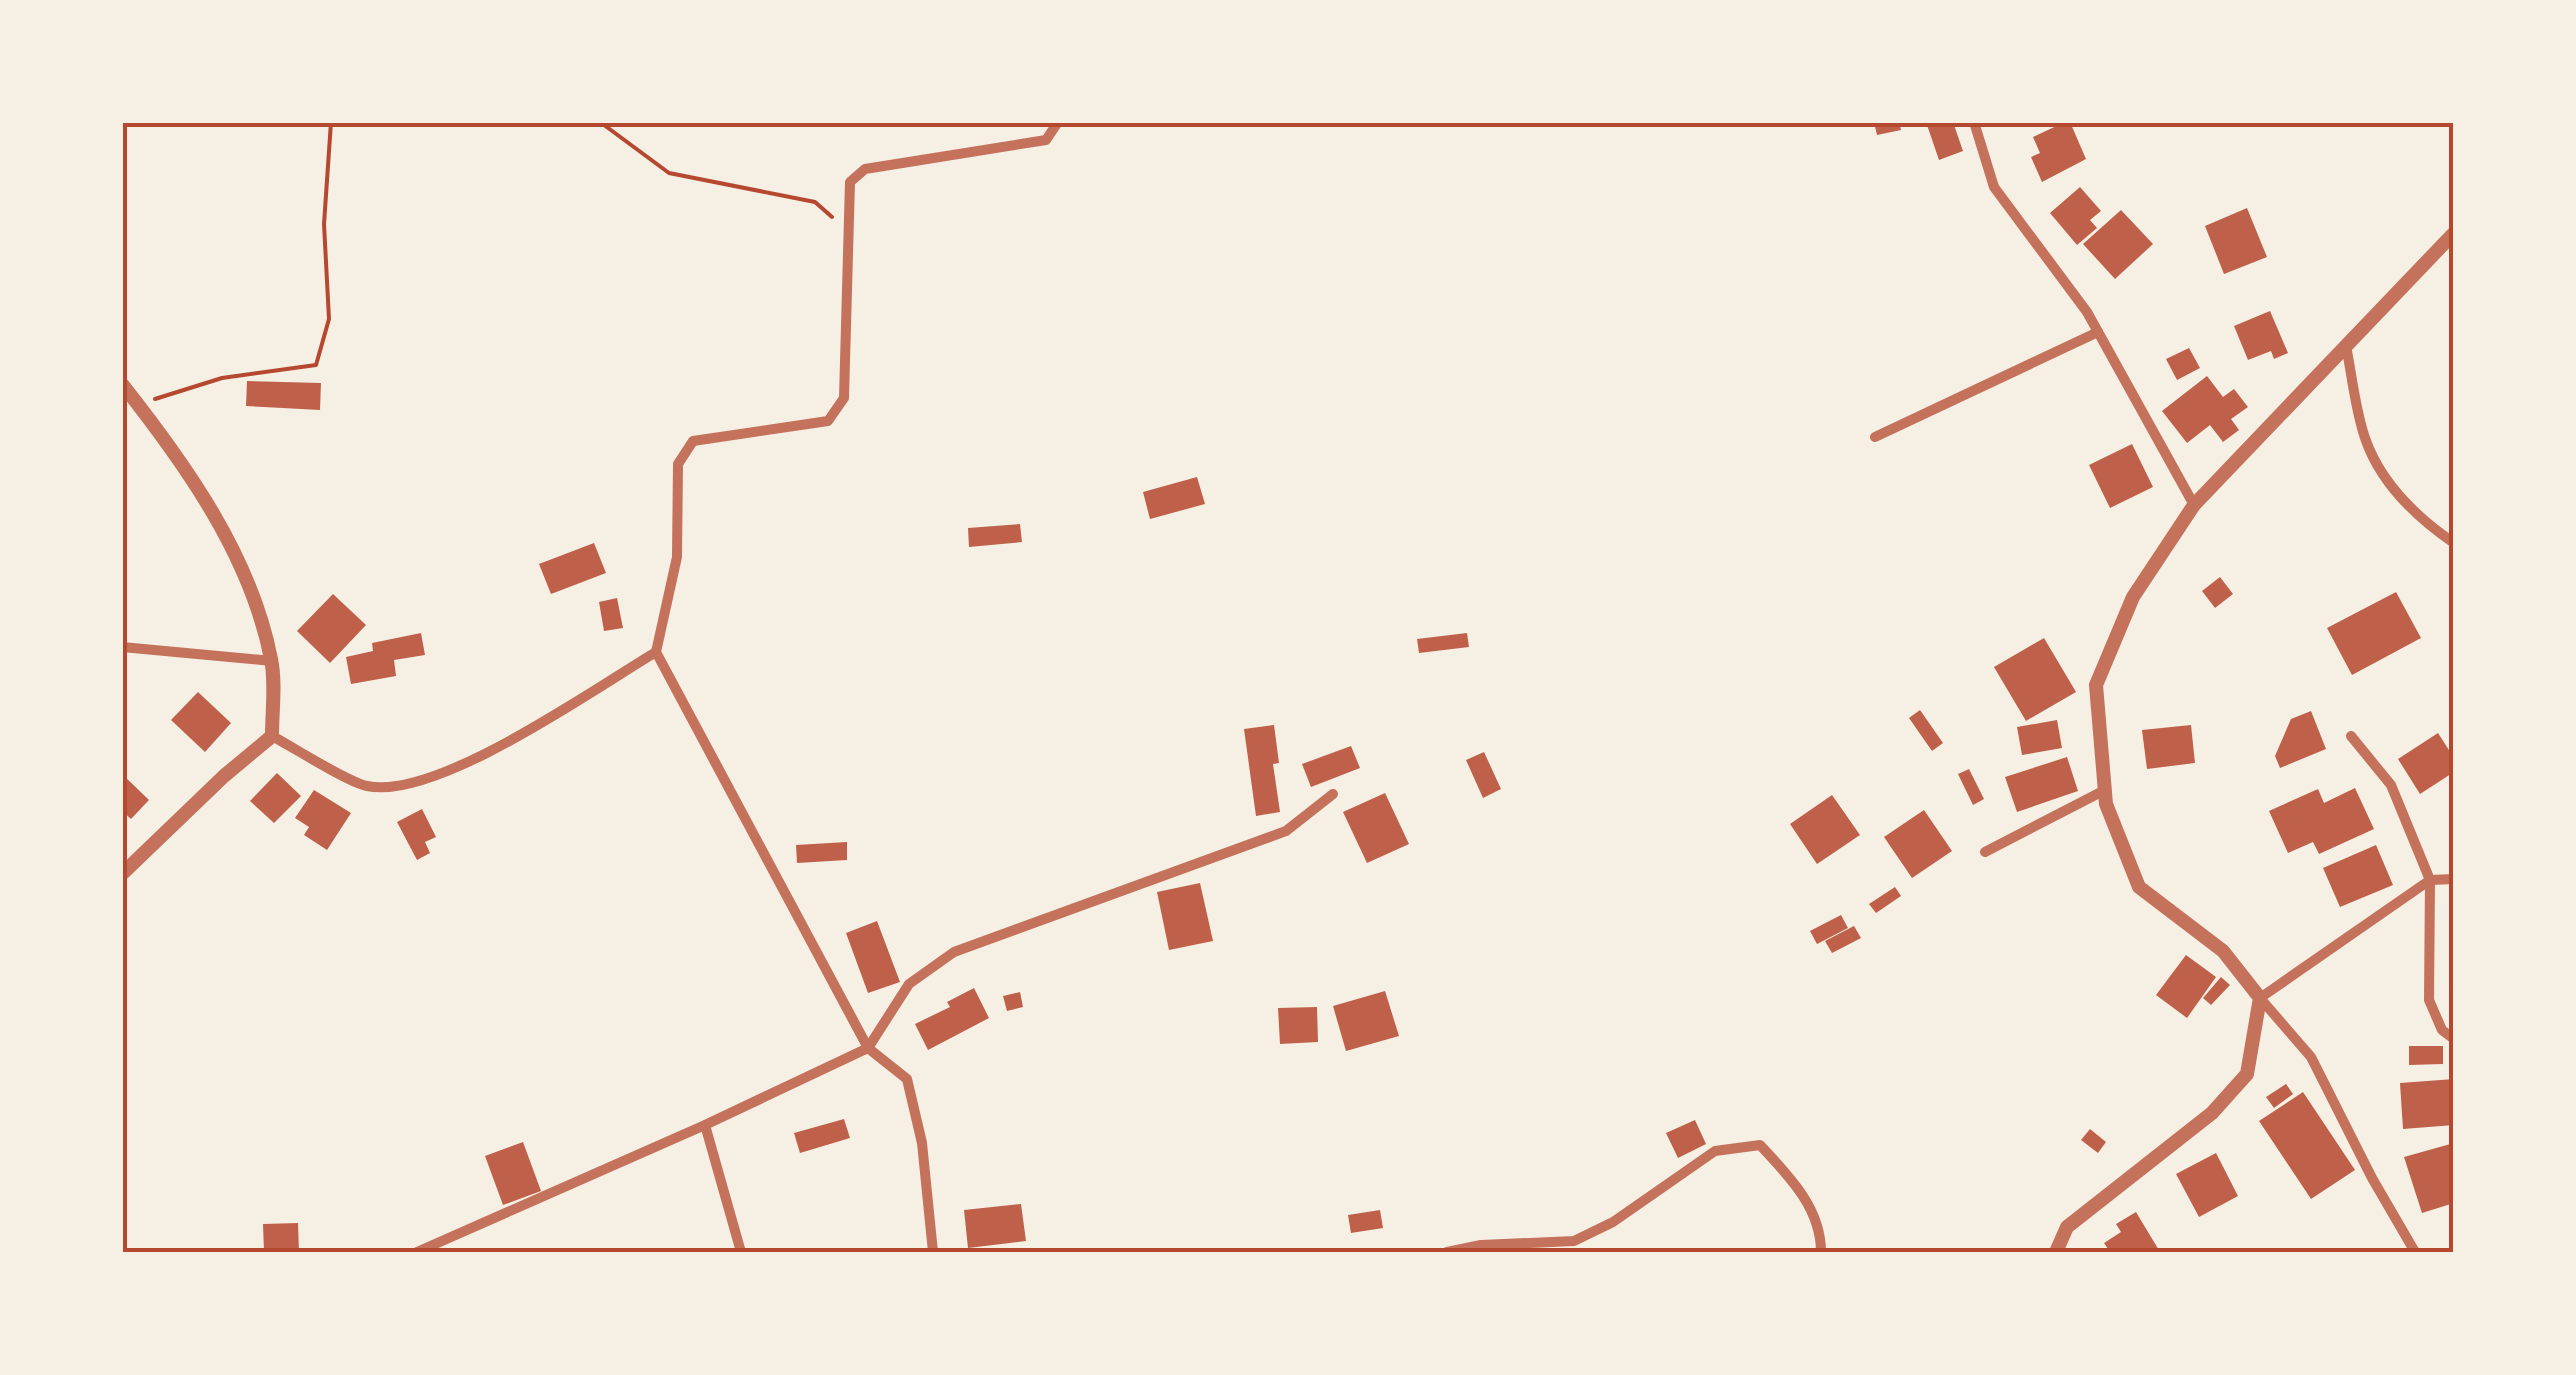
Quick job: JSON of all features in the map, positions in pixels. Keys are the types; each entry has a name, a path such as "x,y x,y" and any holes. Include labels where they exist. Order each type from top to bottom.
{"street":[{"path":"933,1252 922,1144 907,1079 868,1048 656,652 677,557 678,464 693,441 828,421 844,398 850,182 865,169 1046,140 1058,122"},
{"path":"1974,122 1994,187 2098,332 2194,505"},
{"path":"2415,1252 2372,1178 2311,1057 2223,951 2139,886 2106,804 2096,685 2133,597 2194,505 2454,234"},
{"path":"1875,437 2098,332"},
{"path":"2346,346 2365,439 2398,495 2426,524 2454,543"},
{"path":"122,384 221,527 249,587 272,661 272,736"},
{"path":"122,647 272,661"},
{"path":"272,736 366,786 407,784 480,756 656,652"},
{"path":"122,874 224,776 272,736"},
{"path":"2351,736 2391,785 2430,880 2429,1000 2442,1030 2454,1039"},
{"path":"1986,852 2105,790"},
{"path":"417,1252 868,1048 909,984 954,952 1286,831 1333,794"},
{"path":"2056,1252 2067,1227 2212,1113 2247,1074 2260,998 2430,880 2454,879"},
{"path":"705,1125 742,1252"},
{"path":"1447,1252 1481,1245 1574,1241 1614,1222 1716,1151 1760,1145 1800,1188 1821,1236 1821,1252"}],"path":[{"path":"138,404 222,378 316,365 329,319 324,224 331,122"},
{"path":"600,122 669,174 815,202 822,212 849,227"}],"building":[{"path":"1874,122 1899,122 1901,130 1877,135"},
{"path":"1926,122 1953,122 1963,151 1939,160"},
{"path":"2070,122 2086,159 2042,182 2031,157 2040,153 2033,137"},
{"path":"2080,187 2101,211 2090,220 2097,228 2077,245 2050,213"},
{"path":"2247,208 2267,257 2224,274 2205,226"},
{"path":"2121,210 2153,244 2115,279 2083,244"},
{"path":"2270,311 2288,353 2274,359 2271,351 2248,360 2234,326"},
{"path":"2189,348 2200,368 2177,380 2166,359"},
{"path":"2207,376 2223,397 2234,389 2248,407 2231,419 2239,430 2223,442 2210,425 2187,443 2162,411"},
{"path":"247,381 321,383 320,410 246,406"},
{"path":"2132,444 2153,487 2110,508 2089,465"},
{"path":"1197,477 1205,504 1150,519 1143,492"},
{"path":"1020,524 1022,542 969,547 968,528"},
{"path":"594,543 606,573 551,594 539,564"},
{"path":"2220,577 2233,594 2215,608 2202,591"},
{"path":"2396,592 2421,638 2352,675 2327,628"},
{"path":"333,594 366,625 330,663 297,631"},
{"path":"617,598 623,628 604,631 599,602"},
{"path":"421,633 425,655 394,660 396,676 351,684 346,657 373,651 372,643"},
{"path":"1467,633 1469,647 1419,653 1417,639"},
{"path":"2044,638 2076,692 2026,721 1994,667"},
{"path":"198,692 231,723 205,752 171,720"},
{"path":"1920,710 1943,743 1932,751 1909,718"},
{"path":"2311,711 2326,749 2280,768 2275,756 2291,719"},
{"path":"2057,720 2062,748 2022,755 2017,727"},
{"path":"1274,725 1279,763 1273,764 1280,812 1256,816 1244,729"},
{"path":"2191,725 2195,763 2147,769 2142,730"},
{"path":"2438,733 2454,758 2454,772 2420,794 2398,759"},
{"path":"1351,746 1360,768 1311,787 1302,764"},
{"path":"1484,752 1501,789 1483,798 1466,760"},
{"path":"2067,757 2078,791 2017,812 2005,777"},
{"path":"1969,769 1984,799 1973,805 1958,774"},
{"path":"277,773 301,796 274,823 250,801"},
{"path":"122,774 149,800 131,819 122,811"},
{"path":"2355,788 2374,829 2319,854 2313,842 2288,853 2269,811 2318,789 2324,803"},
{"path":"314,790 351,813 327,850 304,835 309,827 295,818"},
{"path":"1385,793 1409,844 1367,863 1343,812"},
{"path":"1832,795 1860,835 1817,864 1790,824"},
{"path":"422,809 436,837 425,842 430,853 417,860 397,822"},
{"path":"1924,810 1952,851 1912,878 1884,837"},
{"path":"847,842 847,860 797,863 796,845"},
{"path":"2376,845 2393,885 2340,907 2323,868"},
{"path":"1200,883 1213,941 1169,950 1157,892"},
{"path":"1895,887 1901,896 1876,913 1869,904"},
{"path":"1841,915 1848,928 1817,944 1810,931"},
{"path":"877,921 900,982 868,993 846,933"},
{"path":"1854,926 1861,938 1832,953 1825,941"},
{"path":"2186,955 2216,977 2187,1018 2156,995"},
{"path":"2221,977 2230,985 2211,1005 2203,998"},
{"path":"974,988 989,1018 928,1050 915,1024 950,1007 947,1002"},
{"path":"1385,991 1399,1036 1346,1051 1333,1006"},
{"path":"1020,992 1023,1007 1007,1011 1003,996"},
{"path":"1317,1007 1318,1042 1280,1044 1278,1008"},
{"path":"2409,1046 2443,1046 2443,1064 2409,1065"},
{"path":"2454,1079 2454,1125 2403,1129 2400,1083"},
{"path":"2286,1084 2293,1094 2274,1108 2266,1097"},
{"path":"2303,1092 2355,1170 2311,1199 2259,1121"},
{"path":"844,1119 850,1138 800,1153 794,1133"},
{"path":"1695,1120 1706,1144 1678,1158 1666,1133"},
{"path":"2090,1129 2106,1142 2098,1153 2081,1140"},
{"path":"523,1142 541,1191 503,1205 485,1156"},
{"path":"2454,1143 2454,1203 2422,1213 2404,1157"},
{"path":"2216,1153 2238,1196 2199,1217 2176,1174"},
{"path":"1021,1204 1026,1241 968,1248 964,1210"},
{"path":"1380,1210 1383,1228 1351,1233 1348,1215"},
{"path":"2136,1212 2160,1252 2110,1252 2104,1243 2121,1232 2116,1224"},
{"path":"298,1223 299,1252 264,1252 263,1224"}]}
